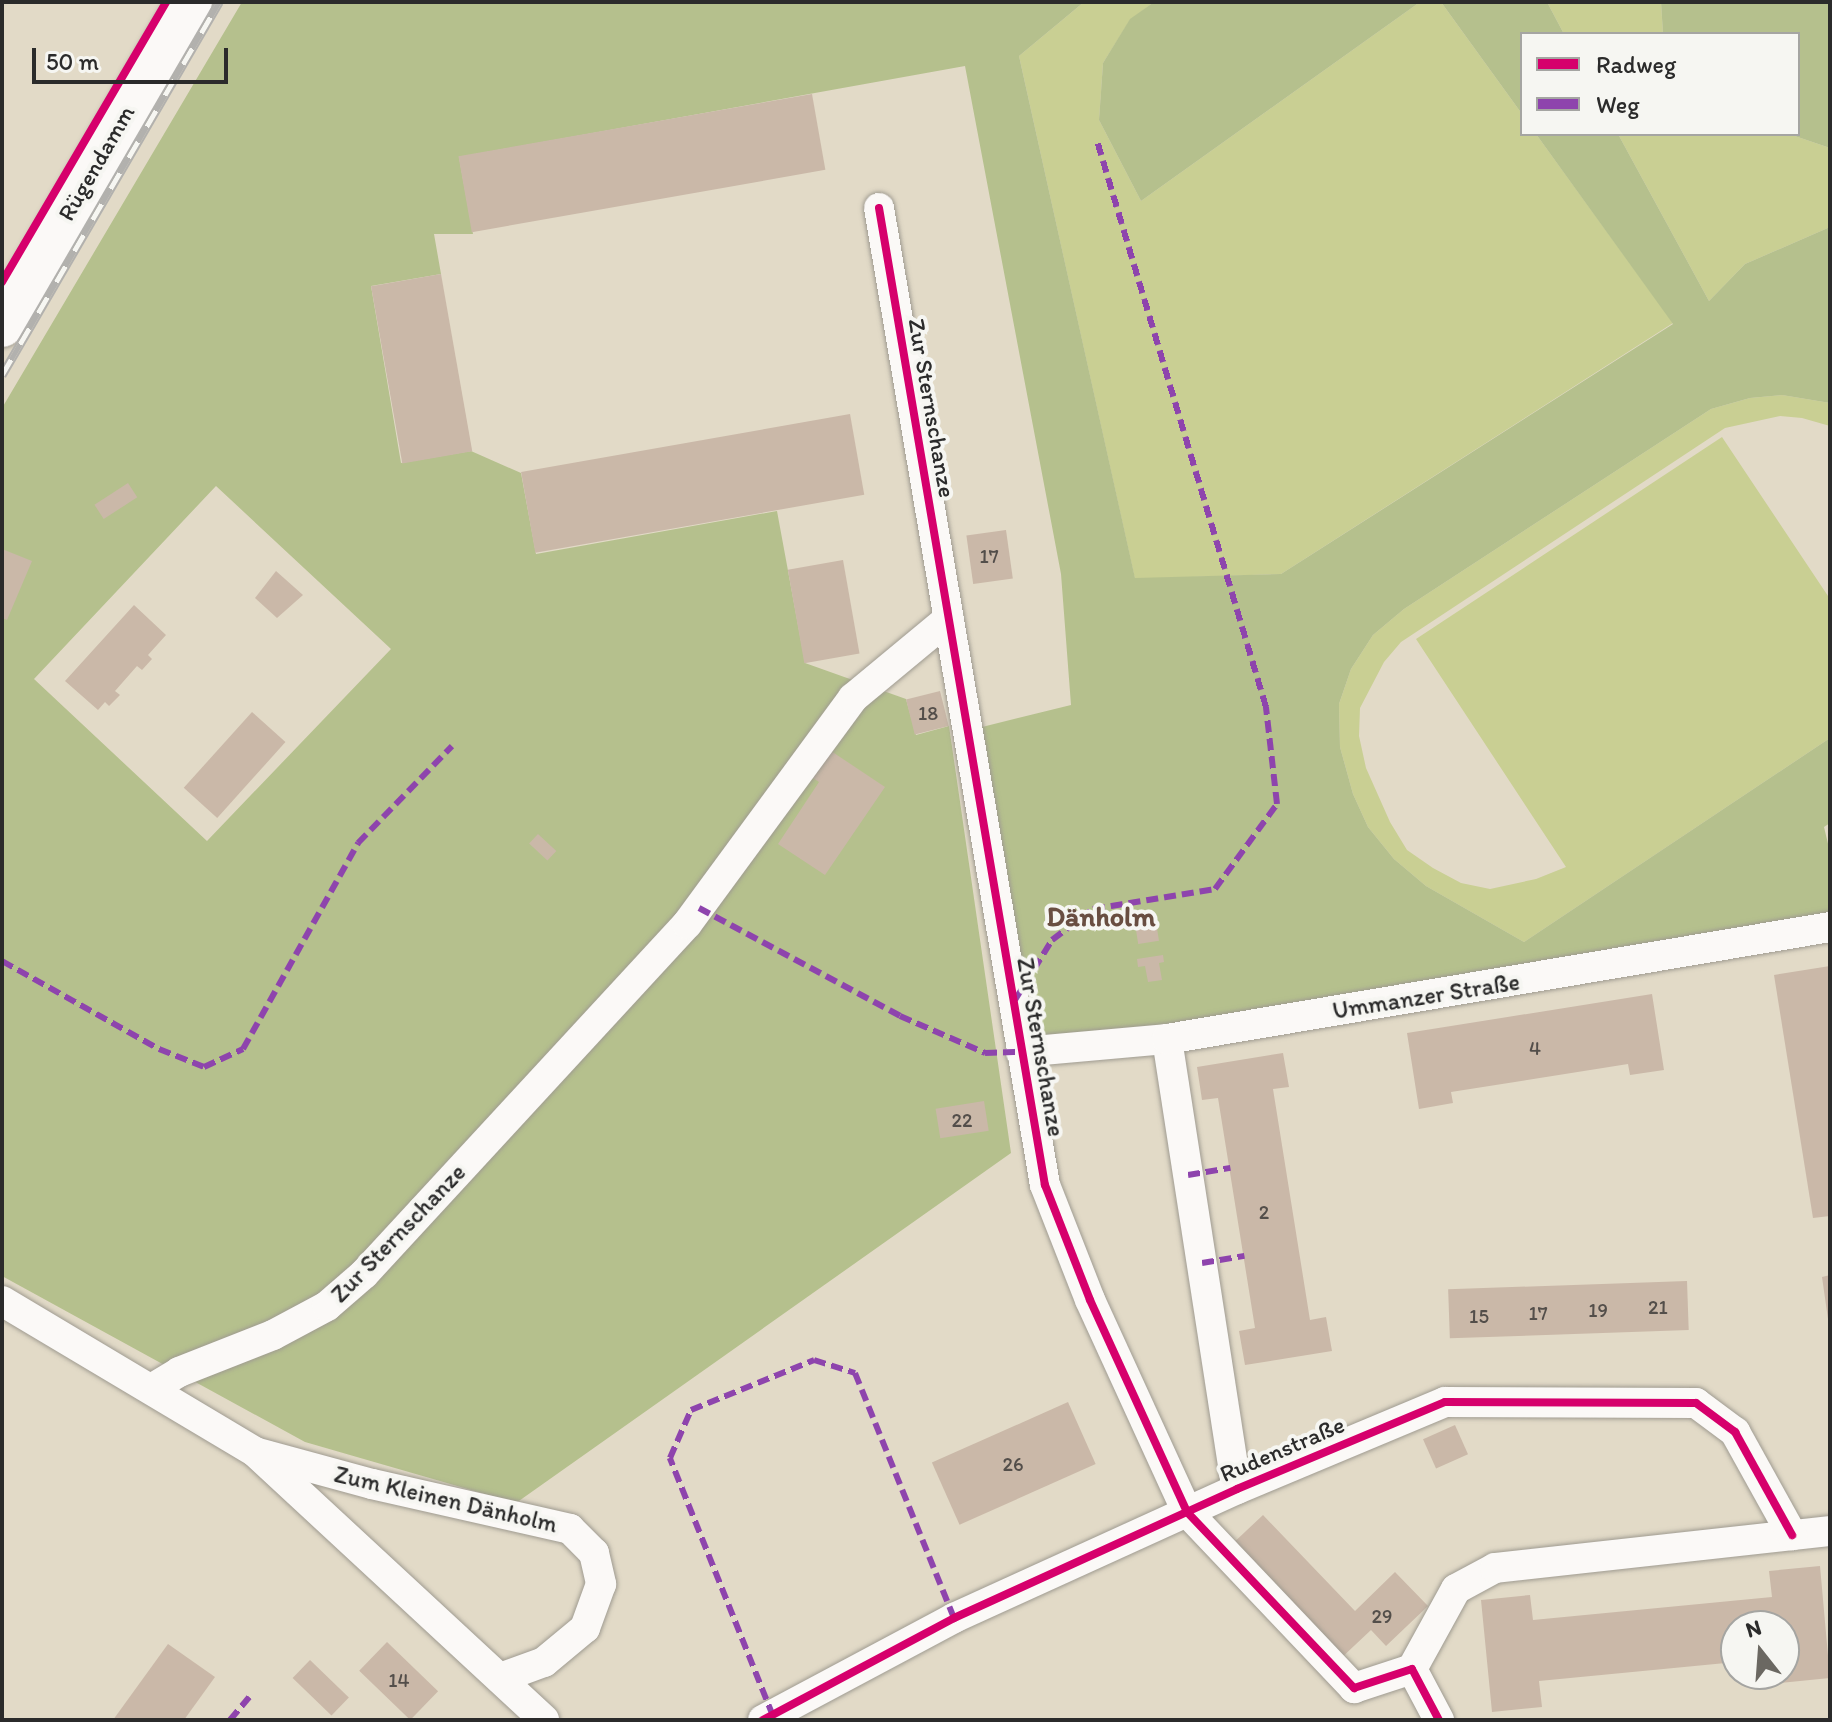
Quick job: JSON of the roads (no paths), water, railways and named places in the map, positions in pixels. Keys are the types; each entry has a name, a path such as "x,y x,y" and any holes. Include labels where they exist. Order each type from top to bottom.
{"main road":[{"name":"Rügendamm","path":"2,325 190,2"}],"street":[{"name":"Zur Sternschanze","path":"879,208 1045,1185 1090,1300 1187,1512 1354,1688 1412,1669"},
{"name":"Zur Sternschanze","path":"151,1389 179,1372 273,1335 300,1321 327,1306 364,1274 687,924 853,698 948,619"},
{"name":"Ummanzer Straße","path":"1021,1052 1167,1039 1830,927"},
{"path":"1167,1039 1237,1489"},
{"name":"Zum Kleinen Dänholm","path":"2,1301 255,1452 544,1720"},
{"name":"Rudenstraße","path":"763,1720 954,1618 1237,1489 1445,1402 1696,1403 1735,1432 1792,1535"},
{"name":"Zum Kleinen Dänholm","path":"255,1452 372,1484 570,1529 594,1553 601,1584 585,1628 544,1662 500,1678"},
{"path":"1439,1720 1412,1669 1456,1589 1495,1568 1830,1531"}],"railway":[{"path":"2,375 219,2"}],"district":[{"name":"Dänholm","path":"1101,916"}]}
